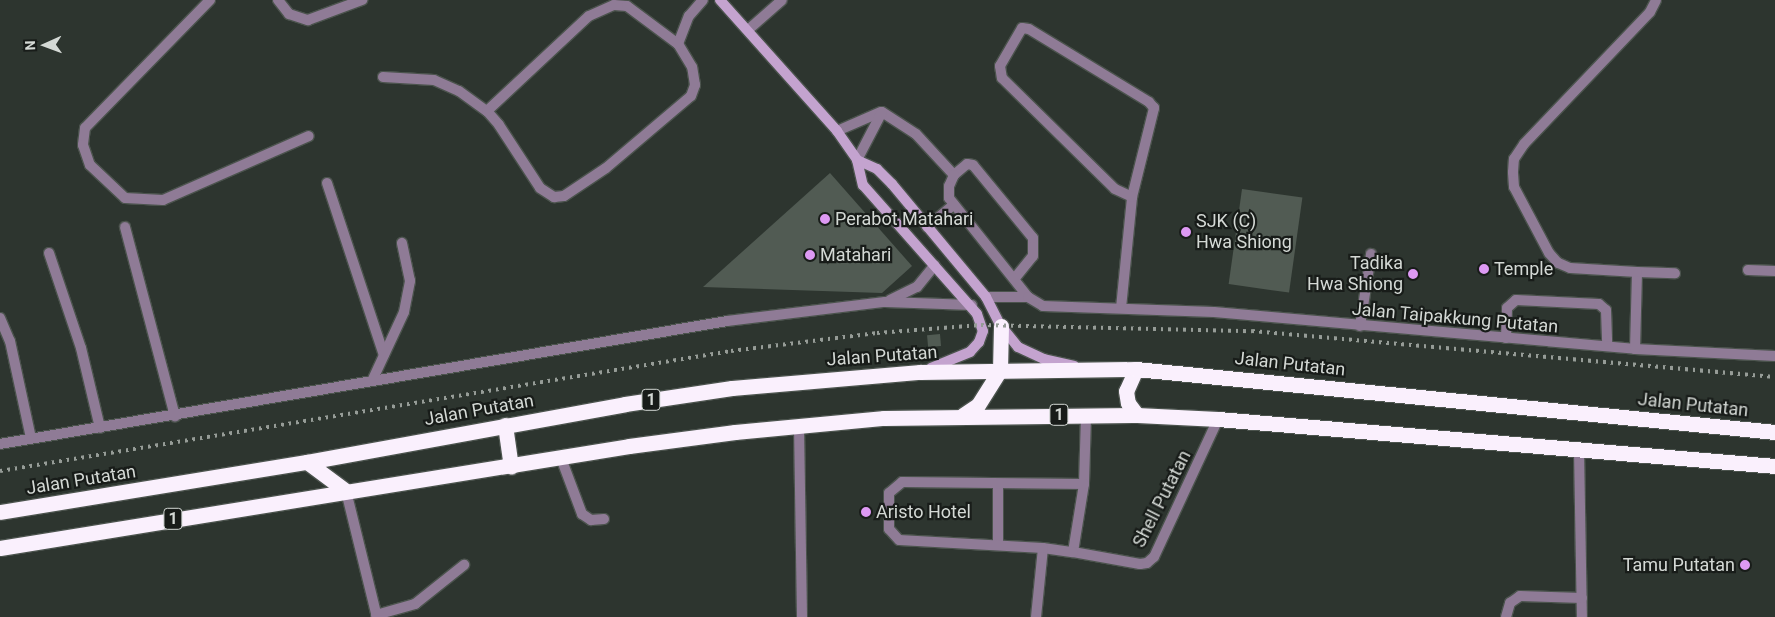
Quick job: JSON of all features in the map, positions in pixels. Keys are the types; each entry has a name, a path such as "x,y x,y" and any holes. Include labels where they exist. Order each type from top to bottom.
{"highway":[{"path":"963,415 978,405 1000,370 1001,326"},
{"name":"Jalan Putatan","path":"0,512 307,462 505,425 732,388 920,372 1084,368 1136,369 1775,432"},
{"path":"1136,369 1126,392 1128,403 1138,415"},
{"name":"1","path":"0,548 346,491 725,433 963,415 1138,415 1218,419 1775,466"},
{"path":"505,425 511,467"},
{"path":"307,462 346,491"}],"main road":[{"path":"720,0 838,131 857,160 863,185 972,305 983,330 979,342 958,358 920,372"},
{"path":"857,160 877,168 986,297 1001,326 1018,347 1044,358 1084,368"}],"street":[{"path":"210,0 85,128 83,145 90,165 125,198 163,200 309,136"},
{"path":"278,0 289,14 308,20 362,0"},
{"path":"678,44 689,16 703,0"},
{"path":"748,30 782,0"},
{"path":"1656,0 1650,12 1524,144 1514,159 1512,172 1514,187 1558,263 1570,268 1675,273"},
{"path":"383,77 434,80 459,91 487,111 540,188 554,197 564,196 606,168 690,96 695,85 692,66 678,44 627,6 614,5 589,16 487,111"},
{"path":"1121,308 1132,197 1154,108 1149,102 1029,29 1022,28 1000,66 1002,78 1115,189 1132,197"},
{"path":"838,131 882,112"},
{"path":"857,160 862,144 882,112"},
{"path":"882,112 916,134 954,175"},
{"path":"1015,278 1034,256 1033,238 973,166 967,164 954,175 948,193 954,204 1015,278 1028,297"},
{"path":"327,183 384,355"},
{"path":"927,227 954,204"},
{"path":"125,227 175,416"},
{"path":"372,381 404,312 410,281 402,243"},
{"path":"49,253 81,348 100,428"},
{"path":"1360,326 1371,254"},
{"path":"884,302 917,288 935,264"},
{"path":"1748,270 1775,271"},
{"path":"1635,349 1637,272"},
{"name":"Jalan Taipakkung Putatan","path":"986,297 1028,297 1042,306 1214,312 1635,349 1775,356"},
{"path":"1506,338 1507,308 1516,300 1599,304 1606,310 1607,346"},
{"path":"0,444 175,416 727,321 884,302 972,305"},
{"path":"0,318 10,341 31,438"},
{"path":"1084,484 902,482 889,493 888,529 899,540 998,544 1073,552 1084,484 1086,416"},
{"name":"Shell Putatan","path":"1073,552 1148,563 1154,557 1218,419"},
{"path":"799,426 802,617"},
{"path":"1579,450 1582,617"},
{"path":"561,458 582,514 591,520 604,519"},
{"path":"998,484 998,544"},
{"path":"346,491 377,616 415,604 464,565"},
{"path":"1036,617 1042,548"},
{"path":"1506,617 1510,603 1520,596 1582,598"}],"building":[{"name":"Perabot Matahari","path":"830,173 912,266 882,293 703,287"},
{"path":"1242,189 1302,197 1289,293 1229,284"},
{"path":"940,334 941,346 928,347 927,335"}],"railway":[{"path":"0,471 731,351 877,333 981,325 1252,331 1775,377"}],"place":[{"name":"Perabot Matahari","path":"825,219"},
{"name":"SJK (C) Hwa Shiong","path":"1186,232"},
{"name":"Matahari","path":"810,255"},
{"name":"Temple","path":"1484,269"},
{"name":"Tadika Hwa Shiong","path":"1413,274"},
{"name":"Aristo Hotel","path":"866,512"},
{"name":"Tamu Putatan","path":"1745,565"}]}
